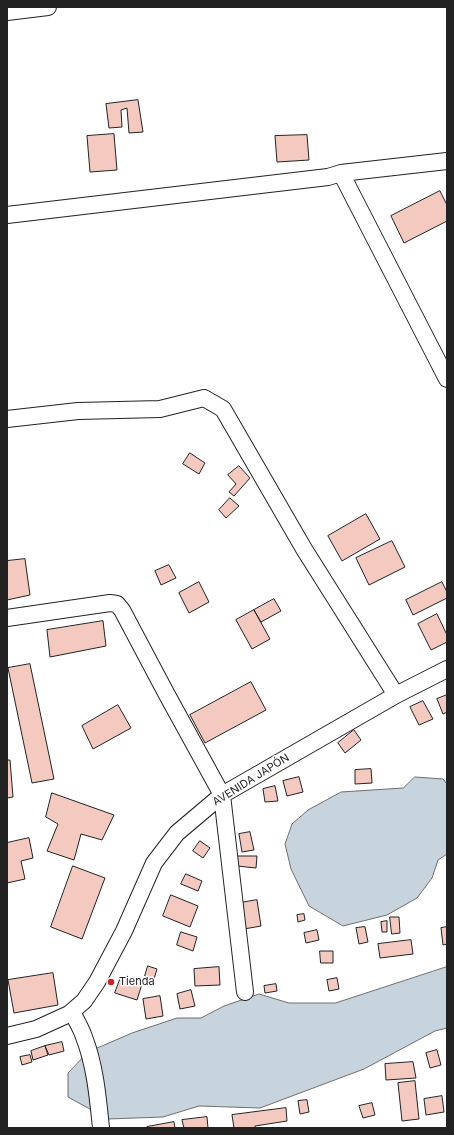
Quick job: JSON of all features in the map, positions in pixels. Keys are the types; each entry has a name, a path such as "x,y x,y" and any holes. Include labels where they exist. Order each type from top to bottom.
{"street":[{"path":"7,12 48,7"},
{"path":"7,215 328,177 341,173 447,161"},
{"path":"341,173 447,379"},
{"path":"7,419 78,411 160,409 204,398 223,409 304,549 396,695"},
{"path":"7,618 110,603 117,604 122,610 222,795 245,992"},
{"name":"AVENIDA JAPÓN","path":"7,1036 36,1029 69,1014 84,1001 97,982 124,931 154,863 177,833 222,795 396,695 447,669"},
{"path":"72,1012 84,1036 91,1062 98,1098 100,1128"}],"shaded area":[{"path":"415,777 443,779 447,784 447,854 438,860 432,878 417,898 387,915 343,926 309,906 291,869 285,844 292,824 308,810 341,792 403,788"},
{"path":"447,967 447,1028 435,1031 364,1069 260,1108 199,1106 163,1117 108,1119 68,1097 68,1073 88,1052 132,1033 177,1018 201,1018 224,1006 259,994 289,1003 335,1003"}],"building":[{"path":"138,100 143,132 129,133 127,108 121,110 122,127 109,128 106,104"},
{"path":"114,134 117,170 90,172 87,136"},
{"path":"307,135 309,160 277,162 275,136"},
{"path":"440,191 447,205 447,221 404,243 391,216"},
{"path":"190,453 205,463 199,474 183,464"},
{"path":"239,466 250,478 234,496 229,492 236,484 228,475"},
{"path":"230,498 239,506 226,518 219,510"},
{"path":"366,514 380,539 342,561 328,536"},
{"path":"392,541 405,567 369,585 356,558"},
{"path":"25,559 30,595 7,600 7,561"},
{"path":"169,565 176,578 161,585 155,571"},
{"path":"199,582 209,602 189,613 179,593"},
{"path":"442,582 447,592 447,598 413,615 406,600"},
{"path":"274,599 281,611 261,622 254,610"},
{"path":"254,610 270,639 252,649 236,620"},
{"path":"437,614 447,635 447,642 431,650 418,624"},
{"path":"103,621 106,646 50,657 47,630"},
{"path":"30,664 54,779 32,783 8,668"},
{"path":"251,682 266,710 205,743 190,715"},
{"path":"447,695 447,712 443,714 437,699"},
{"path":"423,701 433,719 419,725 410,707"},
{"path":"118,705 131,728 93,749 82,726"},
{"path":"354,730 361,740 345,753 338,743"},
{"path":"7,760 10,760 13,797 7,798"},
{"path":"371,769 372,783 355,784 355,770"},
{"path":"299,777 303,792 287,796 283,781"},
{"path":"275,786 278,801 265,802 263,789"},
{"path":"52,793 114,815 102,840 81,834 74,860 47,851 58,824 46,817"},
{"path":"250,832 254,850 242,852 239,834"},
{"path":"29,838 33,858 21,861 25,879 7,883 7,843"},
{"path":"200,841 210,848 203,858 193,851"},
{"path":"238,856 257,856 256,868 237,866"},
{"path":"73,866 105,878 82,939 51,927"},
{"path":"186,874 202,881 198,891 181,884"},
{"path":"171,895 198,906 190,927 163,916"},
{"path":"257,900 261,926 244,929 240,903"},
{"path":"304,914 305,920 298,922 297,915"},
{"path":"390,917 399,917 400,933 392,934"},
{"path":"387,921 387,932 382,932 381,922"},
{"path":"365,927 368,942 359,944 356,928"},
{"path":"447,927 447,944 443,945 441,928"},
{"path":"317,930 319,940 306,943 304,933"},
{"path":"181,932 197,937 193,951 177,945"},
{"path":"411,940 413,954 380,958 378,944"},
{"path":"320,951 333,951 333,963 321,963"},
{"path":"148,966 157,969 154,979 145,976"},
{"path":"219,967 220,985 195,986 194,969"},
{"path":"53,973 58,1005 14,1013 8,980"},
{"path":"121,977 142,984 137,1000 115,993"},
{"path":"337,978 339,989 329,991 327,980"},
{"path":"276,984 277,991 265,993 264,986"},
{"path":"191,990 195,1006 180,1009 177,994"},
{"path":"160,996 163,1016 146,1019 143,999"},
{"path":"62,1042 64,1051 49,1055 45,1046"},
{"path":"45,1046 48,1055 33,1060 31,1051"},
{"path":"437,1050 441,1065 430,1068 426,1053"},
{"path":"30,1055 32,1062 22,1065 20,1057"},
{"path":"413,1062 416,1078 386,1080 385,1064"},
{"path":"415,1081 419,1119 402,1121 398,1083"},
{"path":"442,1096 444,1112 426,1115 424,1099"},
{"path":"307,1100 309,1112 300,1114 298,1101"},
{"path":"372,1103 375,1115 363,1118 359,1106"},
{"path":"286,1108 287,1121 255,1126 255,1128 234,1128 232,1115"},
{"path":"207,1117 208,1128 184,1128 182,1120"},
{"path":"174,1122 175,1128 147,1128 147,1127"}],"place":[{"name":"Tienda","path":"111,982"}]}
